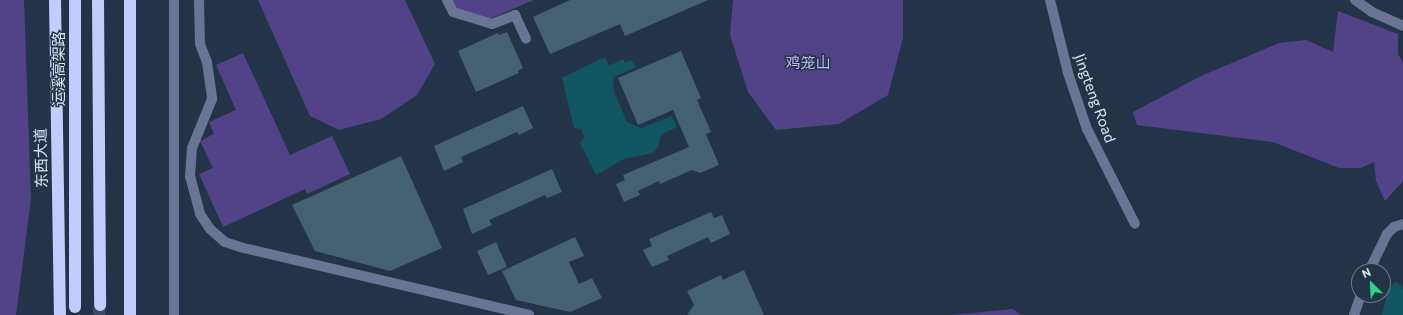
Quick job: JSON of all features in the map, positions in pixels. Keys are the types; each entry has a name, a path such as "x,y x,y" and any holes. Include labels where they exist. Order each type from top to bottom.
{"highway":[{"name":"东西大道","path":"55,0 60,315"},
{"name":"运溪高架路","path":"75,0 75,307"},
{"path":"98,0 100,305"},
{"path":"130,0 130,315"}],"street":[{"path":"174,0 174,315"},
{"path":"199,0 200,44 207,62 212,99 192,148 190,176 200,214 210,229 225,242 244,248 529,315"},
{"path":"447,0 453,12 492,24 515,15 526,39"},
{"name":"Jingteng Road","path":"1050,0 1068,73 1087,129 1135,224"},
{"path":"1355,0 1372,12 1403,26"},
{"path":"1373,263 1387,234 1394,227 1403,224"},
{"path":"1354,315 1358,303"}],"green space":[{"path":"0,0 24,0 31,199 16,315 0,315"},
{"path":"258,0 405,0 435,64 417,95 381,119 339,130 310,116"},
{"path":"450,0 534,0 489,19 454,9"},
{"name":"鸡笼山","path":"733,0 903,0 903,38 888,95 839,124 776,130 748,92 730,35"},
{"path":"1338,11 1398,34 1398,54 1403,63 1403,181 1385,201 1376,181 1374,162 1361,168 1339,168 1273,142 1137,125 1133,112 1201,76 1279,43 1306,40 1333,52"},
{"path":"243,53 290,155 332,136 350,174 307,194 305,189 223,227 199,174 213,168 200,141 214,134 209,122 236,110 216,65"},
{"path":"1013,309 1021,315 952,315"}],"shaded area":[{"path":"605,57 609,66 623,59 625,63 632,60 636,67 614,77 613,89 627,122 641,128 672,116 677,127 661,135 658,147 653,153 624,159 596,175 580,143 585,137 581,129 574,128 562,78"},
{"path":"1396,281 1403,289 1403,315 1382,315 1385,303 1391,303 1391,287"}],"building":[{"path":"570,0 708,0 625,36 620,24 550,54 533,17"},
{"path":"507,32 523,68 518,71 519,73 476,92 458,51 498,33 499,35"},
{"path":"681,51 701,98 697,100 711,132 706,134 719,165 700,173 692,170 660,184 659,181 638,191 640,195 624,202 616,184 625,180 623,175 689,147 673,110 638,125 618,78"},
{"path":"523,106 533,128 519,135 517,132 461,157 463,162 444,171 434,146"},
{"path":"401,156 442,248 390,271 315,251 292,205"},
{"path":"552,169 562,192 547,198 545,195 489,220 492,225 472,234 463,209"},
{"path":"711,212 714,218 722,215 730,234 711,243 708,237 667,256 669,260 652,267 643,250 652,246 649,239"},
{"path":"575,237 584,256 569,262 579,284 592,278 602,298 570,312 516,300 502,271"},
{"path":"496,242 507,267 488,275 477,251"},
{"path":"744,270 764,315 687,315 694,305 687,291 721,275 723,280"}],"tunnel":[{"path":"99,315 100,305"}]}
